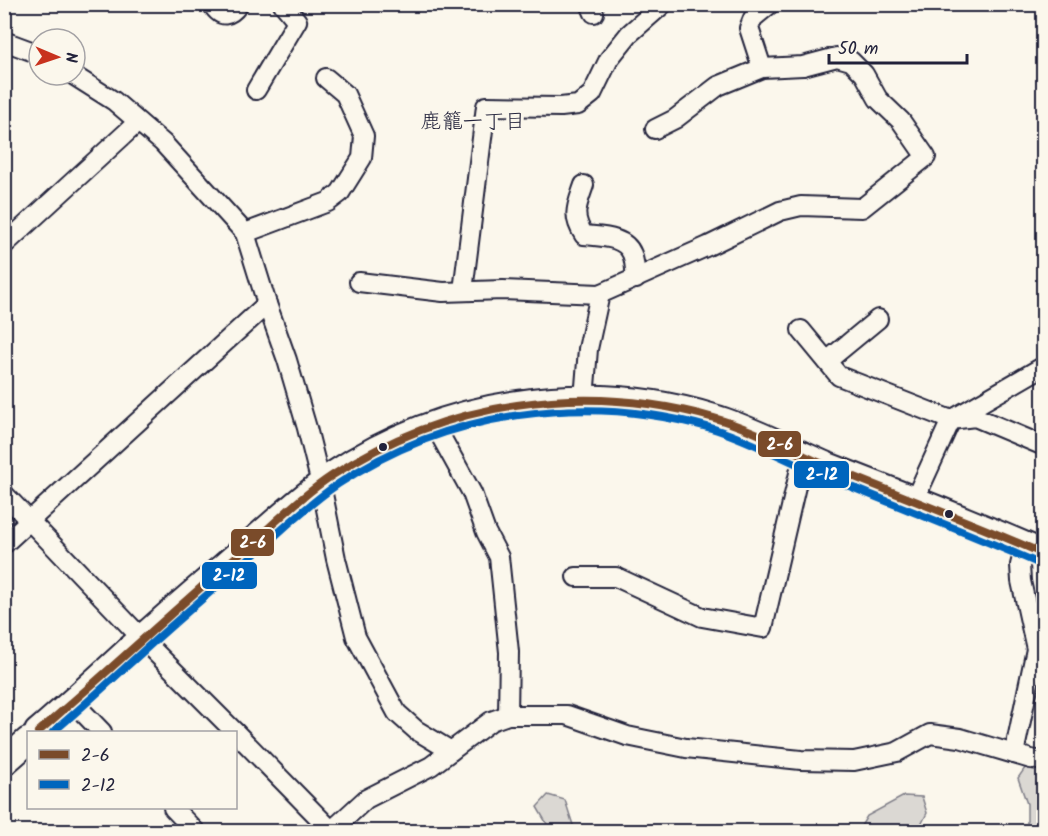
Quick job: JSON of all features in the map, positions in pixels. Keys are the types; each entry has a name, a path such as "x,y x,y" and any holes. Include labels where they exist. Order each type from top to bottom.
{"street":[{"path":"212,4 216,12 229,15 239,4"},
{"path":"256,90 297,21 283,4"},
{"path":"463,291 486,106 561,107 578,105 592,94 609,59 629,34 663,4"},
{"path":"762,68 749,28 753,18 770,4"},
{"path":"4,41 27,50"},
{"path":"359,282 443,292 503,290 600,294 780,211 801,206 862,208 926,157 901,122 879,99 864,74 851,61 837,57 803,66 762,68 718,86 675,119 656,129"},
{"path":"245,233 328,202 340,193 362,158 364,136 345,94 326,78"},
{"path":"87,84 114,101 163,144 245,233 287,360 321,484 336,559 356,637 396,713 416,730 451,751"},
{"path":"4,245 138,122"},
{"path":"584,185 576,210 577,224 584,235 624,242 632,254 636,279"},
{"path":"584,399 588,349 600,294"},
{"path":"4,544 267,304"},
{"path":"827,361 878,319"},
{"path":"801,330 839,376 951,420 975,417 1044,446"},
{"path":"914,501 951,420 1044,366"},
{"path":"39,731 295,504 349,466 399,438 434,424 469,414 517,404 584,399 640,402 688,411 743,428 781,444 802,456 1034,550 1020,565 1021,582 1036,649 1014,754"},
{"path":"434,424 472,493 486,532 500,557 509,652 508,715"},
{"path":"576,577 616,577 702,617 764,628 802,456"},
{"path":"4,494 233,731"},
{"path":"73,702 101,731"},
{"path":"237,735 331,831 366,799 431,766 491,721 508,715 567,715 627,736 686,748 801,760 854,761 897,752 930,734 960,738 1044,760"},
{"path":"4,762 27,742"},
{"path":"175,809 196,831"}],"shaded area":[{"path":"1027,765 1043,769 1043,831 1032,831 1027,826 1027,804 1018,778"},
{"path":"548,795 565,800 573,825 579,831 551,831 537,807"},
{"path":"904,796 922,797 927,813 919,829 858,831 867,816"}],"transit line":[{"name":"2-6","path":"39,731 288,510 333,475 376,450 422,430 469,415 517,405 566,400 616,401 665,407 714,418 744,428 830,467 1044,554"},
{"name":"2-12","path":"54,731 294,519 338,484 380,459 425,439 471,425 518,415 567,411 615,411 664,417 711,428 740,438 811,470 1040,564"}],"district":[{"name":"鹿籠一丁目","path":"473,122"}]}
